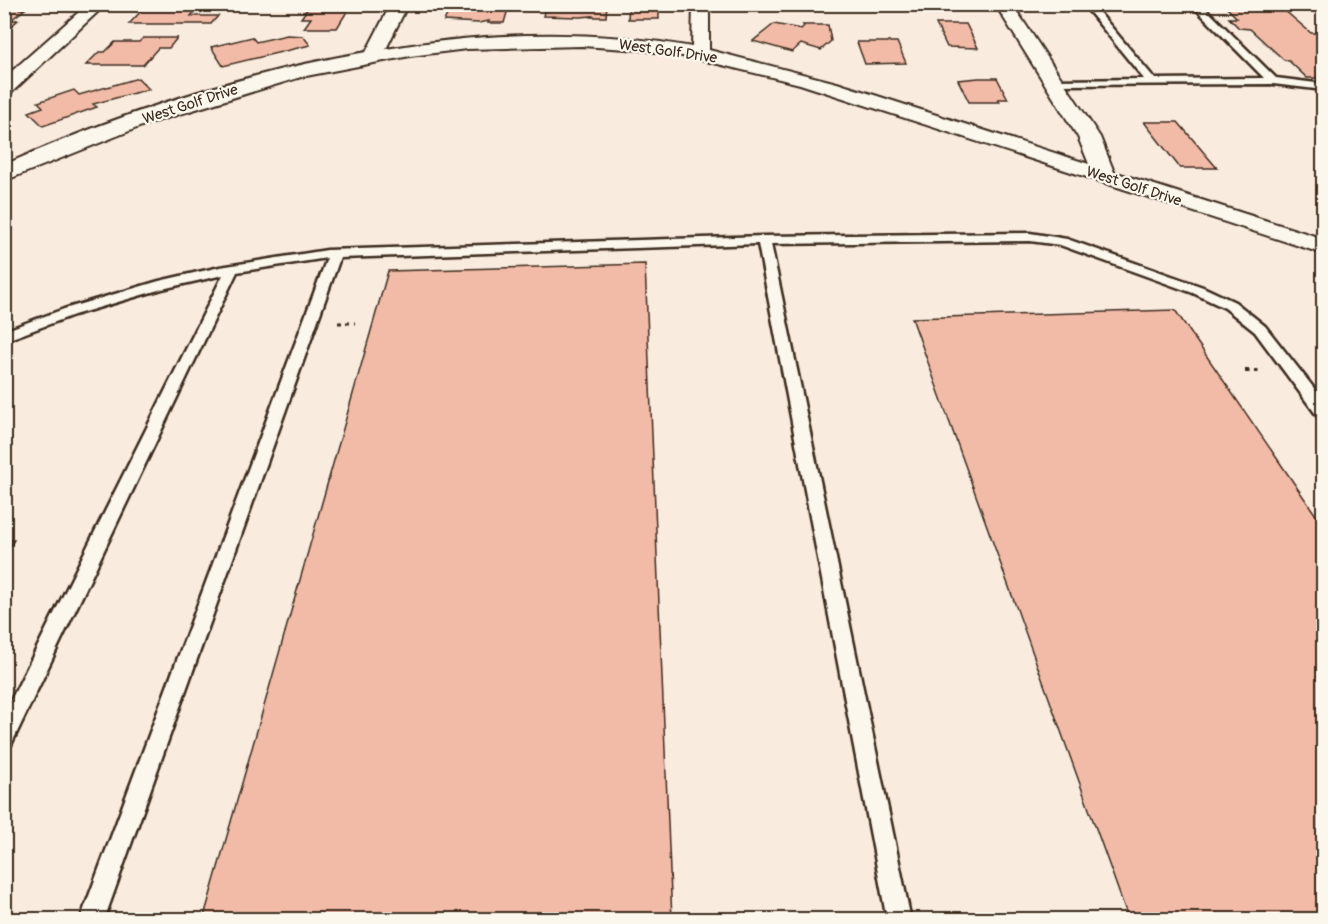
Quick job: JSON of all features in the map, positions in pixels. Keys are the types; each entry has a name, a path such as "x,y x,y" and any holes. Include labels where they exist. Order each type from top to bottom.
{"street":[{"path":"4,89 98,4"},
{"path":"374,55 399,4"},
{"path":"700,54 701,4"},
{"path":"1004,4 1089,137 1105,177"},
{"name":"West Golf Drive","path":"4,174 66,147 178,107 273,78 374,55 442,45 529,41 609,43 700,54 830,87 1323,247"}],"lane":[{"path":"1087,4 1152,82"},
{"path":"1195,4 1273,81"},
{"path":"1054,83 1273,81 1323,87"},
{"path":"4,336 109,299 159,285 232,269 335,254 764,240 1015,236 1062,242 1182,284 1230,305 1260,329 1323,413"},
{"path":"764,240 899,920"},
{"path":"92,920 335,254"},
{"path":"4,738 232,269"}],"path":[{"path":"328,324 355,323"}],"building":[{"path":"4,4 26,4 20,9 25,9 11,20 18,20 8,29 4,29"},
{"path":"163,4 186,4 183,8 198,8 191,16 218,16 211,24 129,24 145,7 161,7"},
{"path":"345,4 342,10 348,10 337,28 304,28 311,18 301,18 310,5"},
{"path":"546,4 607,4 606,17 543,16"},
{"path":"629,4 665,4 665,8 659,8 659,19 628,19"},
{"path":"1223,4 1277,4 1311,33 1324,33 1324,40 1318,40 1324,45 1324,78 1307,78 1250,29 1239,28 1229,18 1237,18"},
{"path":"450,9 508,9 504,23 488,23 489,21 478,23 444,21"},
{"path":"774,24 801,29 803,25 828,25 831,41 821,50 801,44 792,52 753,41"},
{"path":"936,24 966,24 978,48 947,47"},
{"path":"287,35 303,36 310,45 223,66 211,47 252,37 256,42"},
{"path":"143,38 177,38 169,48 158,48 143,65 86,65 99,52 105,52 115,42 139,42"},
{"path":"857,42 897,42 906,63 865,64"},
{"path":"138,78 149,89 93,104 97,107 43,126 29,112 43,107 38,102 74,90 79,95"},
{"path":"997,78 1008,99 998,99 1000,102 969,102 958,80"},
{"path":"1144,122 1178,122 1217,168 1180,168"},
{"path":"645,264 672,920 203,920 388,271"},
{"path":"1175,310 1324,527 1324,920 1129,920 912,318"},
{"path":"4,540 14,540 4,556"}]}
